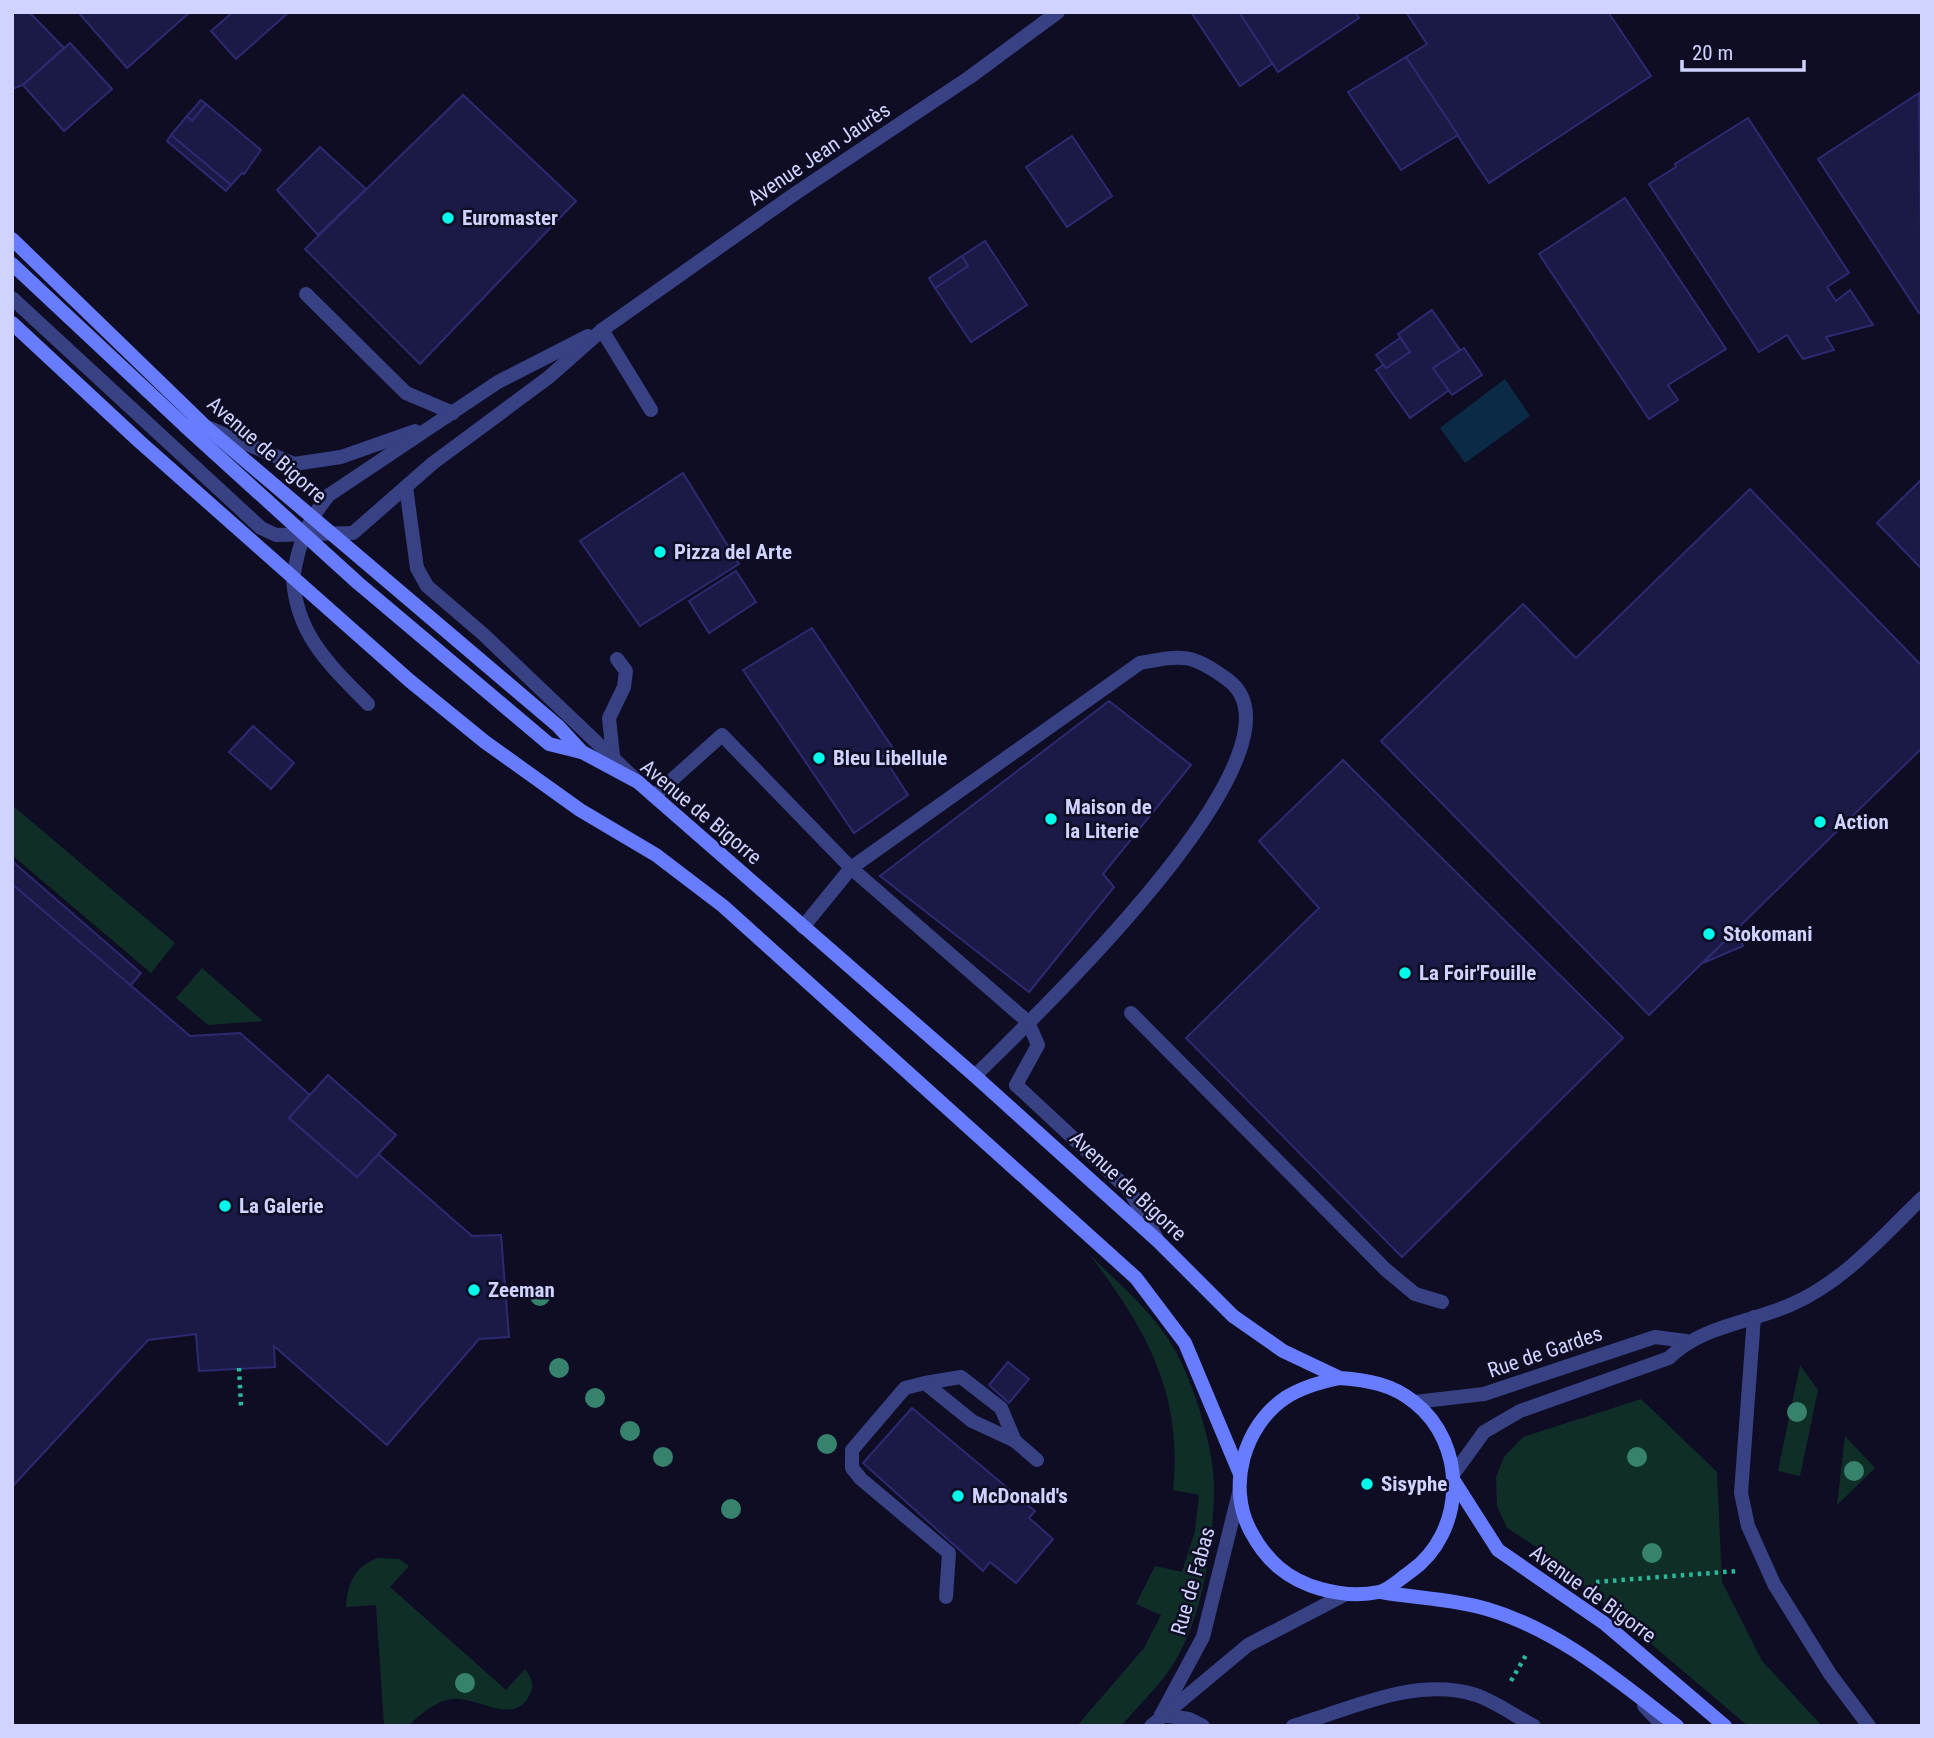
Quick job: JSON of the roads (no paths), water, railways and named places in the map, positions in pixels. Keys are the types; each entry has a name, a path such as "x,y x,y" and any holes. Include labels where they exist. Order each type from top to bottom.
{"main road":[{"name":"Avenue de Bigorre","path":"12,239 206,427 558,726 582,752 638,782 975,1076 1158,1241 1233,1315 1283,1351 1340,1378"},
{"path":"12,264 303,535 549,744 582,752"},
{"path":"12,323 293,579 485,742 580,810 656,855 723,906 1136,1278 1185,1343 1240,1475"},
{"path":"185,426 206,427"},
{"path":"1381,1592 1416,1568 1438,1544 1451,1514 1455,1476 1445,1442 1432,1420 1415,1402 1392,1388 1367,1380 1340,1378 1310,1385 1284,1399 1262,1419 1247,1445 1240,1475 1239,1493 1245,1522 1259,1548 1279,1570 1304,1585 1344,1595 1381,1592 1485,1608 1528,1625 1578,1652 1677,1726"},
{"name":"Avenue de Bigorre","path":"1455,1476 1498,1549 1604,1623 1725,1726"}],"street":[{"name":"Avenue Jean Jaurès","path":"12,298 251,520 276,535 353,533 365,526 433,463 549,377 602,330 796,193 970,77 1058,12"},
{"path":"306,294 406,393 453,412"},
{"name":"Avenue Jean Jaurès","path":"310,517 329,495 498,382 602,330"},
{"path":"602,330 651,410"},
{"path":"206,427 283,460 308,464 341,457 436,424"},
{"path":"406,487 416,568 427,586 638,782"},
{"path":"310,517 293,579 294,597 313,646 368,704"},
{"path":"803,927 851,867 1140,663 1180,655 1206,664 1236,687 1244,701 1246,724 1239,757 1200,828 1120,928 975,1076"},
{"path":"613,756 609,718 624,687 626,671 617,659"},
{"path":"654,796 722,735 851,867 1028,1022 1038,1045 1016,1084 1130,1191 1158,1241"},
{"path":"1131,1013 1385,1269 1415,1294 1442,1302"},
{"name":"Rue de Gardes","path":"1455,1476 1484,1432 1520,1411 1669,1358 1686,1341 1789,1306 1825,1287 1922,1198"},
{"path":"1754,1317 1741,1493 1748,1526 1766,1565 1830,1674 1869,1726"},
{"name":"Rue de Gardes","path":"1415,1402 1484,1394 1655,1337 1686,1341"},
{"path":"946,1597 949,1553 852,1468 852,1450 905,1388 961,1377 1001,1408 1015,1441"},
{"path":"925,1383 972,1421 1015,1441 1037,1460"},
{"name":"Rue de Fabas","path":"1156,1720 1203,1637 1239,1493"},
{"path":"1156,1720 1248,1645 1344,1595"},
{"path":"1626,1688 1663,1726"},
{"path":"1293,1726 1402,1691 1454,1690 1479,1696 1534,1726"},
{"path":"1156,1720 1189,1719 1203,1726"}],"water":[{"path":"1505,379 1530,416 1465,463 1440,428"}],"place":[{"name":"Euromaster","path":"448,218"},
{"name":"Pizza del Arte","path":"660,552"},
{"name":"Bleu Libellule","path":"819,758"},
{"name":"Maison de la Literie","path":"1051,819"},
{"name":"Action","path":"1820,822"},
{"name":"Stokomani","path":"1709,934"},
{"name":"La Foir'Fouille","path":"1405,973"},
{"name":"La Galerie","path":"225,1206"},
{"name":"Zeeman","path":"474,1290"},
{"name":"Sisyphe","path":"1367,1484"},
{"name":"McDonald's","path":"958,1496"}]}
